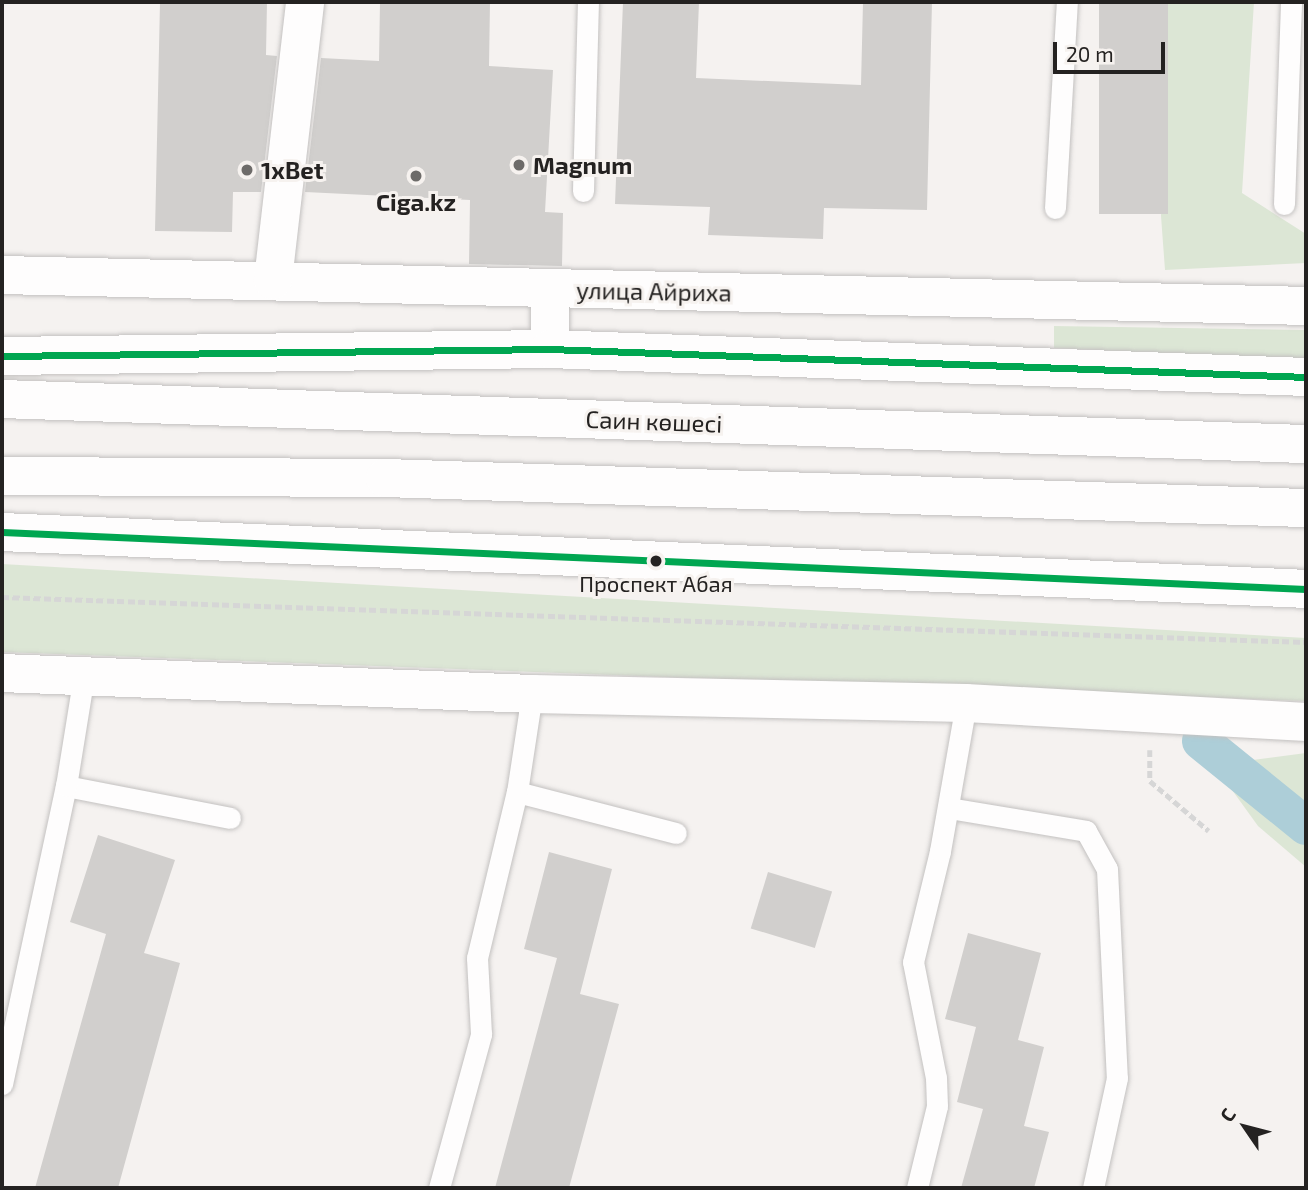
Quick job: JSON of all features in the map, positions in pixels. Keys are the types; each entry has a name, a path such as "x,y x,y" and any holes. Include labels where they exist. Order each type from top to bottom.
{"main road":[{"path":"274,280 305,2"},
{"name":"улица Айриха","path":"2,275 1306,306"},
{"path":"550,288 550,349"},
{"path":"2,356 550,349 1306,377"},
{"name":"Саин көшесі","path":"2,399 1306,444"},
{"path":"2,476 385,478 1306,508"},
{"path":"2,532 1306,589"},
{"path":"2,673 532,694 966,703 1306,722"}],"lane":[{"path":"583,191 588,2"},
{"path":"1055,208 1067,2"},
{"path":"1284,204 1291,2"},
{"path":"2,1084 65,786 84,675"},
{"path":"439,1188 481,1034 477,958 517,792 532,694"},
{"path":"917,1188 937,1106 933,1052 913,962 948,808 966,703"},
{"path":"65,786 230,818"},
{"path":"517,792 676,833"},
{"path":"948,808 1086,831 1107,869 1117,1078 1093,1188"}],"path":[{"path":"2,597 1306,642"},
{"path":"1151,713 1150,781 1209,831"}],"green space":[{"path":"1168,2 1254,2 1242,193 1306,234 1306,263 1165,270 1161,216"},
{"path":"1054,326 1306,330 1306,360 1054,348"},
{"path":"2,564 1306,638 1306,701 2,652"},
{"path":"1306,753 1306,867 1258,826 1214,765"}],"building":[{"path":"160,2 267,2 266,55 277,56 261,192 233,192 232,232 155,231"},
{"path":"380,2 490,2 489,66 553,70 545,212 563,213 562,266 469,264 470,200 305,192 321,58 379,61"},
{"path":"623,2 699,2 696,78 861,85 863,2 932,2 927,210 824,208 823,239 708,235 710,207 615,204"},
{"path":"1099,2 1168,2 1168,214 1099,214"},
{"path":"98,835 175,860 144,953 180,963 118,1188 35,1188 106,934 70,922"},
{"path":"549,852 612,869 580,994 619,1004 569,1188 495,1188 557,958 524,949"},
{"path":"768,872 832,892 815,948 751,928"},
{"path":"968,933 1041,953 1018,1040 1044,1047 1024,1126 1049,1132 1034,1188 961,1188 983,1109 957,1102 976,1027 945,1019"}],"waterway":[{"path":"1201,741 1306,826"}],"transit line":[{"path":"2,356 550,349 1306,377"},
{"path":"2,532 1306,589"}],"place":[{"name":"Magnum","path":"519,165"},
{"name":"1xBet","path":"247,170"},
{"name":"Ciga.kz","path":"416,176"},
{"name":"Проспект Абая","path":"656,561"}]}
